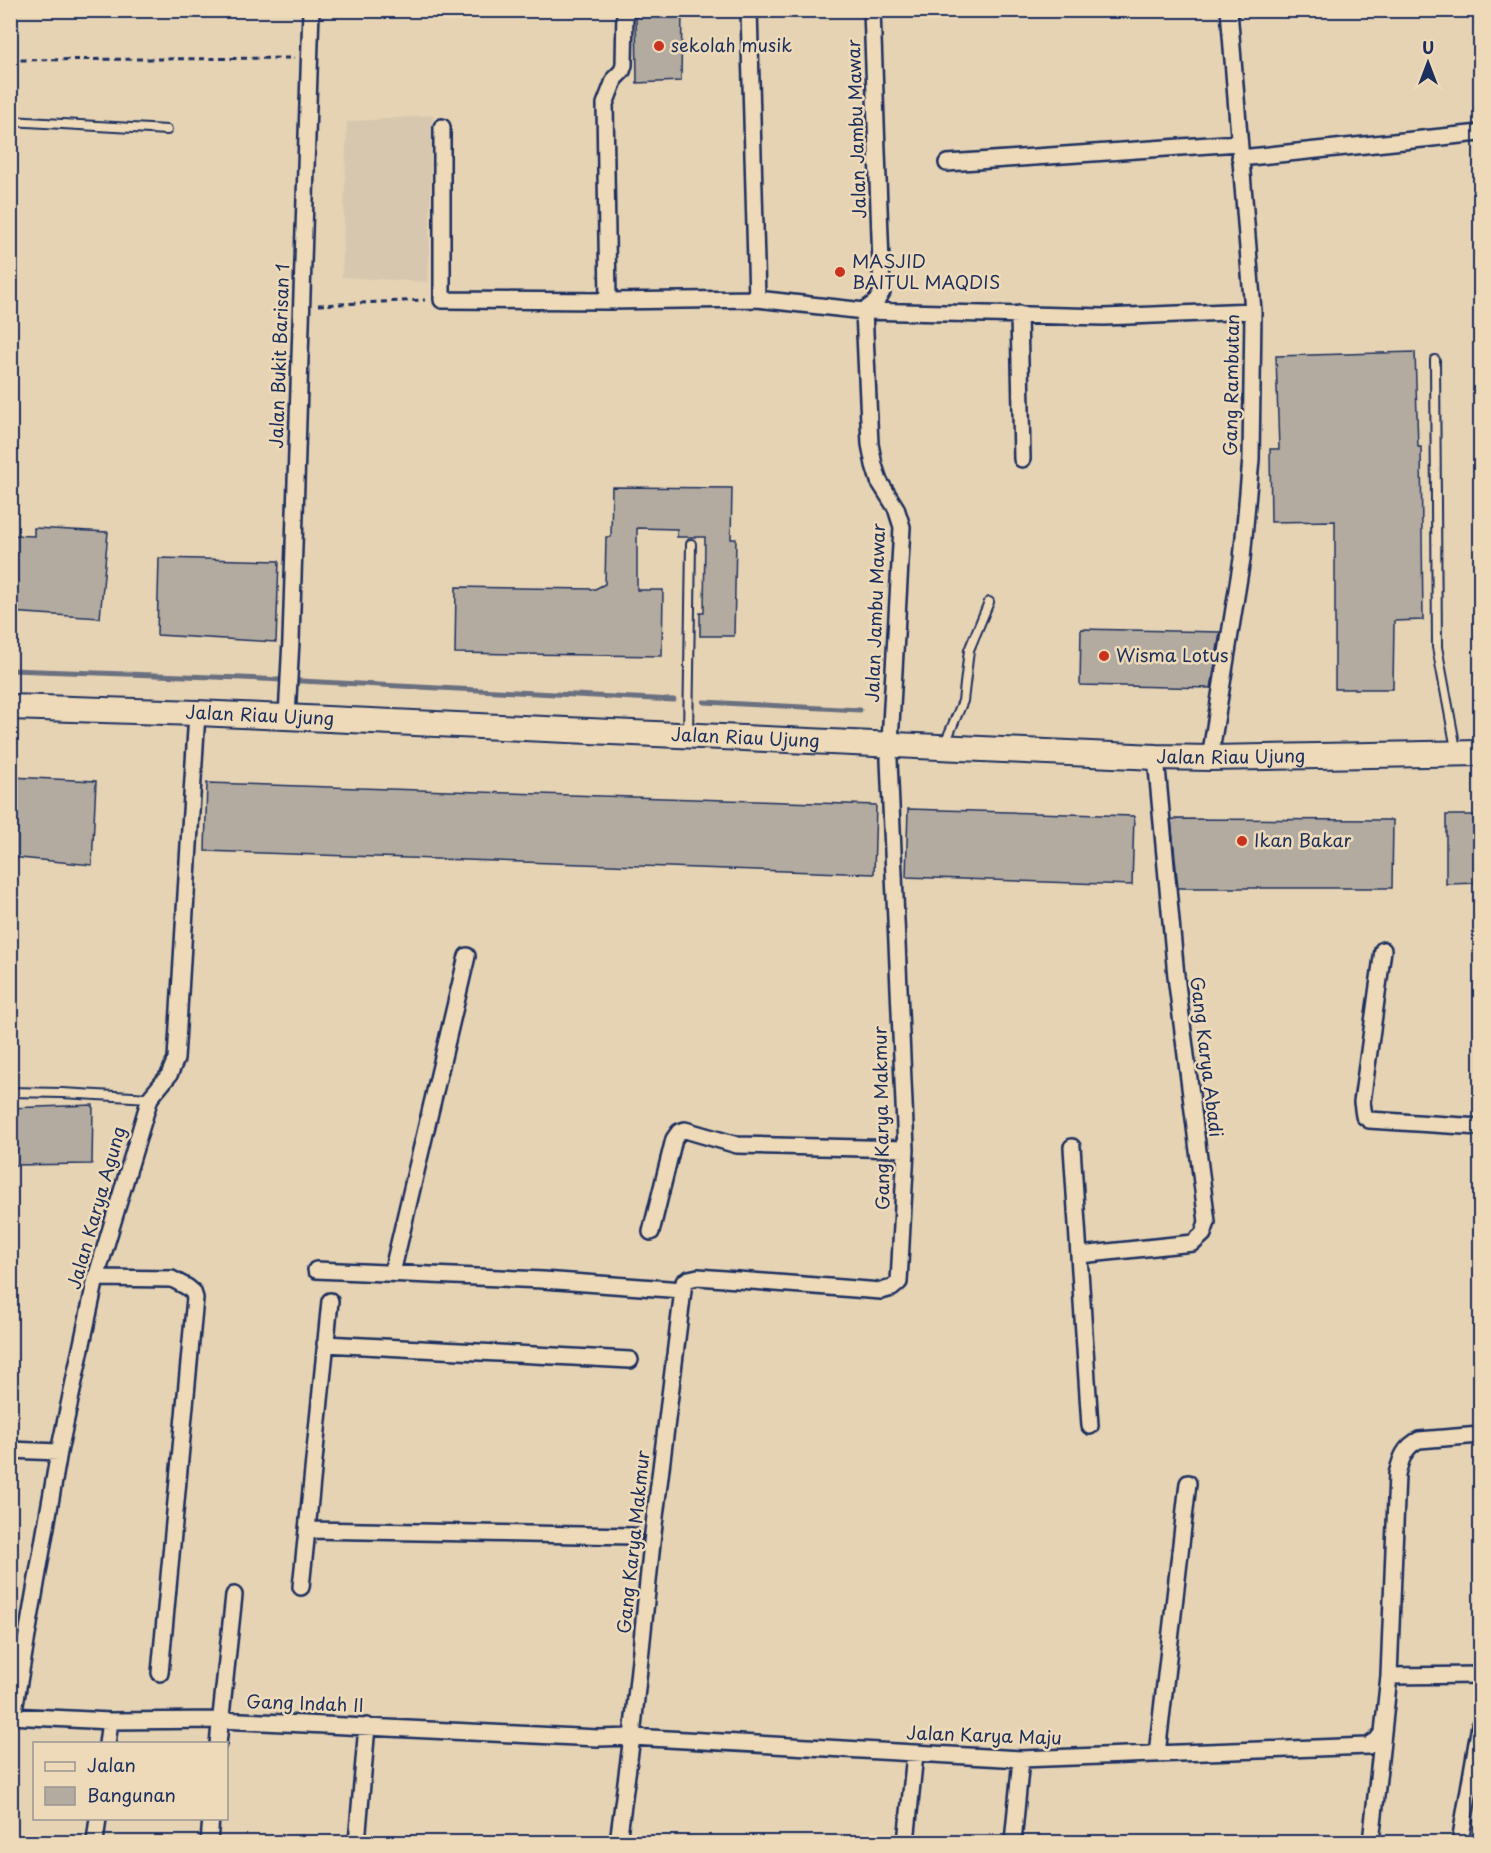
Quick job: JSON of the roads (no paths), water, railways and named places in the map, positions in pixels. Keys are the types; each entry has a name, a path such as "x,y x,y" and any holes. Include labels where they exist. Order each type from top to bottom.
{"main road":[{"name":"Jalan Riau Ujung","path":"10,707 197,713 288,710 688,735 1156,757 1469,753"}],"street":[{"name":"Jalan Bukit Barisan 1","path":"288,710 311,10"},
{"path":"608,301 605,104 615,78 624,65 625,10"},
{"path":"749,10 757,299"},
{"name":"Jalan Jambu Mawar","path":"872,10 882,292 876,302 864,311 870,444 879,482 896,508 902,527 891,744"},
{"name":"Gang Rambutan","path":"1210,758 1242,559 1251,459 1253,311 1240,151 1233,11"},
{"path":"442,127 442,300 757,299 864,311 1104,317 1253,311"},
{"path":"947,163 1240,151 1480,133"},
{"path":"1019,314 1022,459"},
{"name":"Jalan Karya Agung","path":"11,1716 59,1452 96,1278 150,1098 168,1075 176,1059 197,713"},
{"name":"Gang Karya Makmur","path":"618,1842 633,1737 653,1533 684,1282 698,1277 778,1285 881,1291 892,1288 899,1281 906,1149 889,760 891,744"},
{"name":"Gang Karya Abadi","path":"1080,1255 1192,1243 1203,1234 1207,1222 1176,976 1156,757"},
{"path":"1383,950 1362,1101 1364,1116 1369,1120 1480,1127"},
{"path":"392,1273 467,956"},
{"path":"651,1232 674,1139 679,1132 685,1130 737,1145 906,1149"},
{"path":"1072,1147 1090,1426"},
{"path":"316,1270 543,1280 683,1290"},
{"path":"96,1278 172,1279 187,1287 193,1292 195,1298 160,1673"},
{"path":"301,1587 330,1301"},
{"path":"325,1344 630,1360"},
{"path":"1371,1842 1389,1676 1397,1474 1401,1460 1410,1445 1419,1440 1480,1435"},
{"path":"10,1450 59,1452"},
{"path":"1157,1754 1188,1483"},
{"path":"307,1530 633,1536"},
{"path":"218,1742 234,1595"},
{"path":"1389,1676 1480,1675"},
{"name":"Gang Indah II","path":"11,1716 110,1721 220,1720 598,1738"},
{"path":"107,1742 110,1721"},
{"path":"1460,1842 1480,1725"},
{"path":"357,1842 367,1726"},
{"name":"Jalan Karya Maju","path":"598,1738 633,1737 1021,1759 1368,1746 1383,1732"},
{"path":"906,1842 915,1754"},
{"path":"1013,1842 1021,1759"},
{"path":"95,1842 98,1820"},
{"path":"209,1842 211,1820"}],"lane":[{"path":"10,121 167,130"},
{"path":"1435,360 1437,647 1469,753"},
{"path":"688,735 691,544"},
{"path":"944,747 963,701 969,650 989,602"},
{"path":"10,1092 150,1098"},
{"path":"633,1536 653,1533"}],"waterway":[{"path":"10,670 242,678 674,700"},
{"path":"704,702 860,710"}],"place":[{"name":"sekolah musik","path":"659,46"},
{"name":"MASJID BAITUL MAQDIS","path":"840,272"},
{"name":"Wisma Lotus","path":"1104,656"},
{"name":"Ikan Bakar","path":"1242,841"}]}
